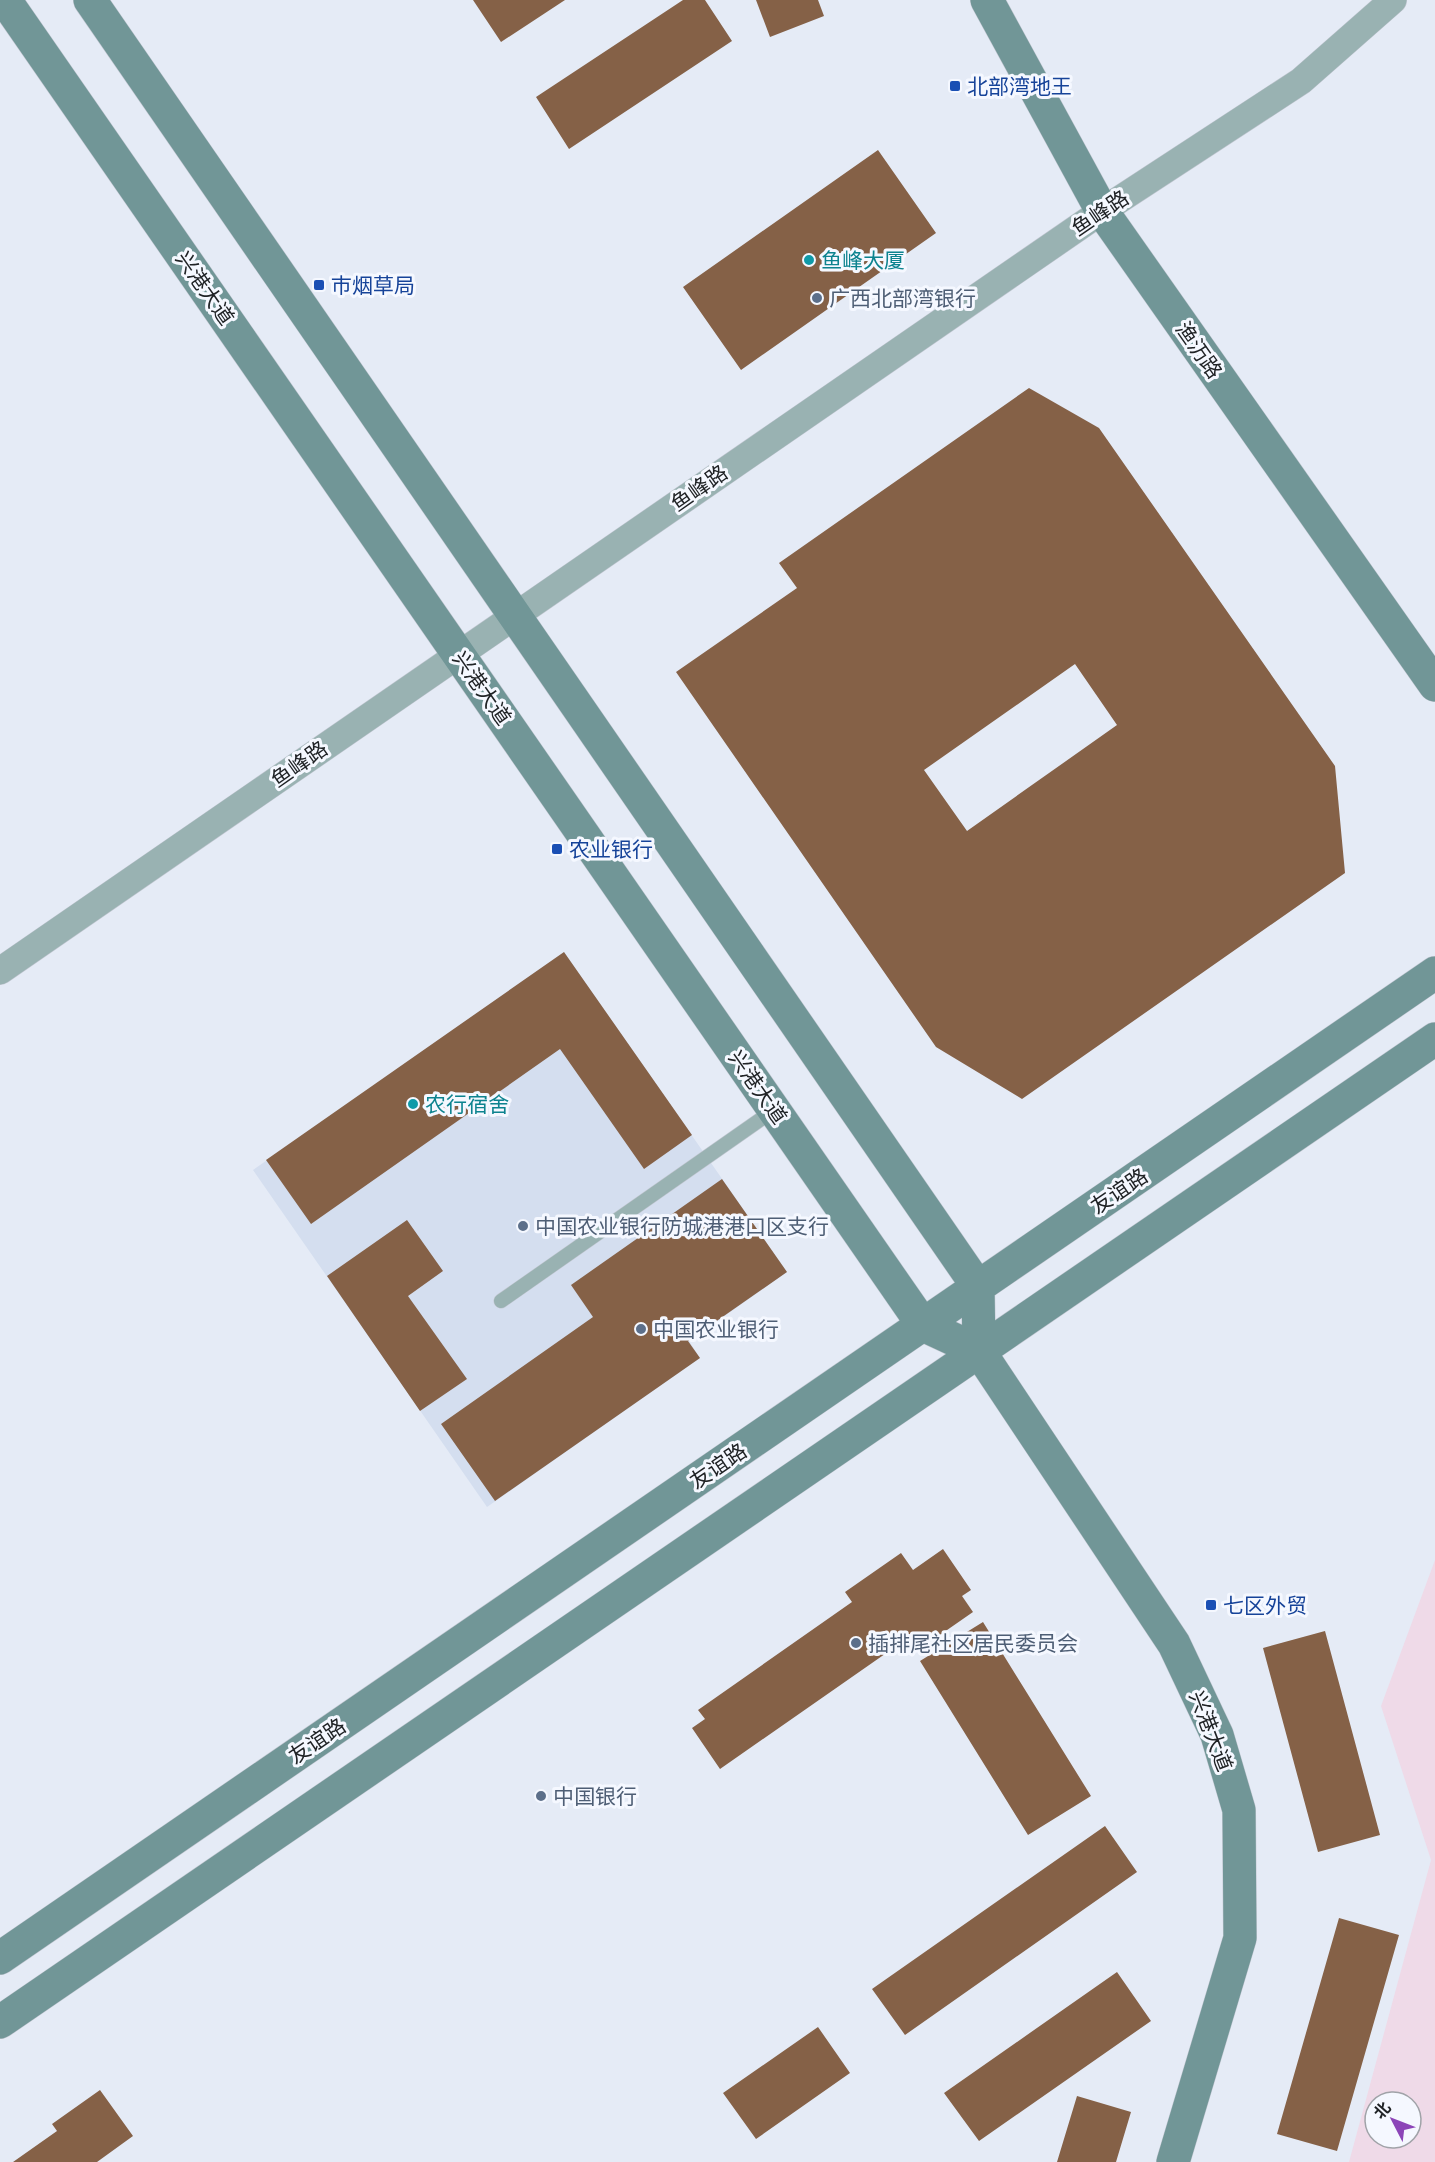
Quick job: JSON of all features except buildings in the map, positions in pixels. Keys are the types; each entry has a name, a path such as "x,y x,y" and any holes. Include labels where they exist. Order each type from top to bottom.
{"street":[{"name":"兴港大道","path":"5,0 923,1325"},
{"path":"90,0 978,1287 979,1351"},
{"name":"渔𬇕路","path":"987,0 1102,211 1435,685"},
{"name":"鱼峰路","path":"0,971 1102,211 1301,81 1393,0"},
{"name":"友谊路","path":"0,1958 1435,973"},
{"path":"0,2022 1435,1039"},
{"path":"923,1325 979,1351"},
{"name":"兴港大道","path":"979,1351 1174,1644 1217,1735 1239,1810 1240,1938 1173,2162"}],"lane":[{"path":"501,1301 774,1110"}],"shaded area":[{"name":"中国农业银行防城港港口区支行","path":"564,952 787,1272 689,1341 700,1358 487,1507 253,1170"},
{"path":"1435,1560 1435,2162 1349,2162 1363,2110 1363,2150 1423,2150 1423,2090 1369,2090 1431,1860 1381,1706"}],"place":[{"name":"北部湾地王","path":"955,86"},
{"name":"鱼峰大厦","path":"809,260"},
{"name":"巿烟草局","path":"319,285"},
{"name":"广西北部湾银行","path":"817,298"},
{"name":"农业银行","path":"557,849"},
{"name":"农行宿舍","path":"413,1104"},
{"name":"中国农业银行防城港港口区支行","path":"523,1226"},
{"name":"中国农业银行","path":"641,1329"},
{"name":"七区外贸","path":"1211,1605"},
{"name":"插排尾社区居民委员会","path":"856,1643"},
{"name":"中国银行","path":"541,1796"}]}
